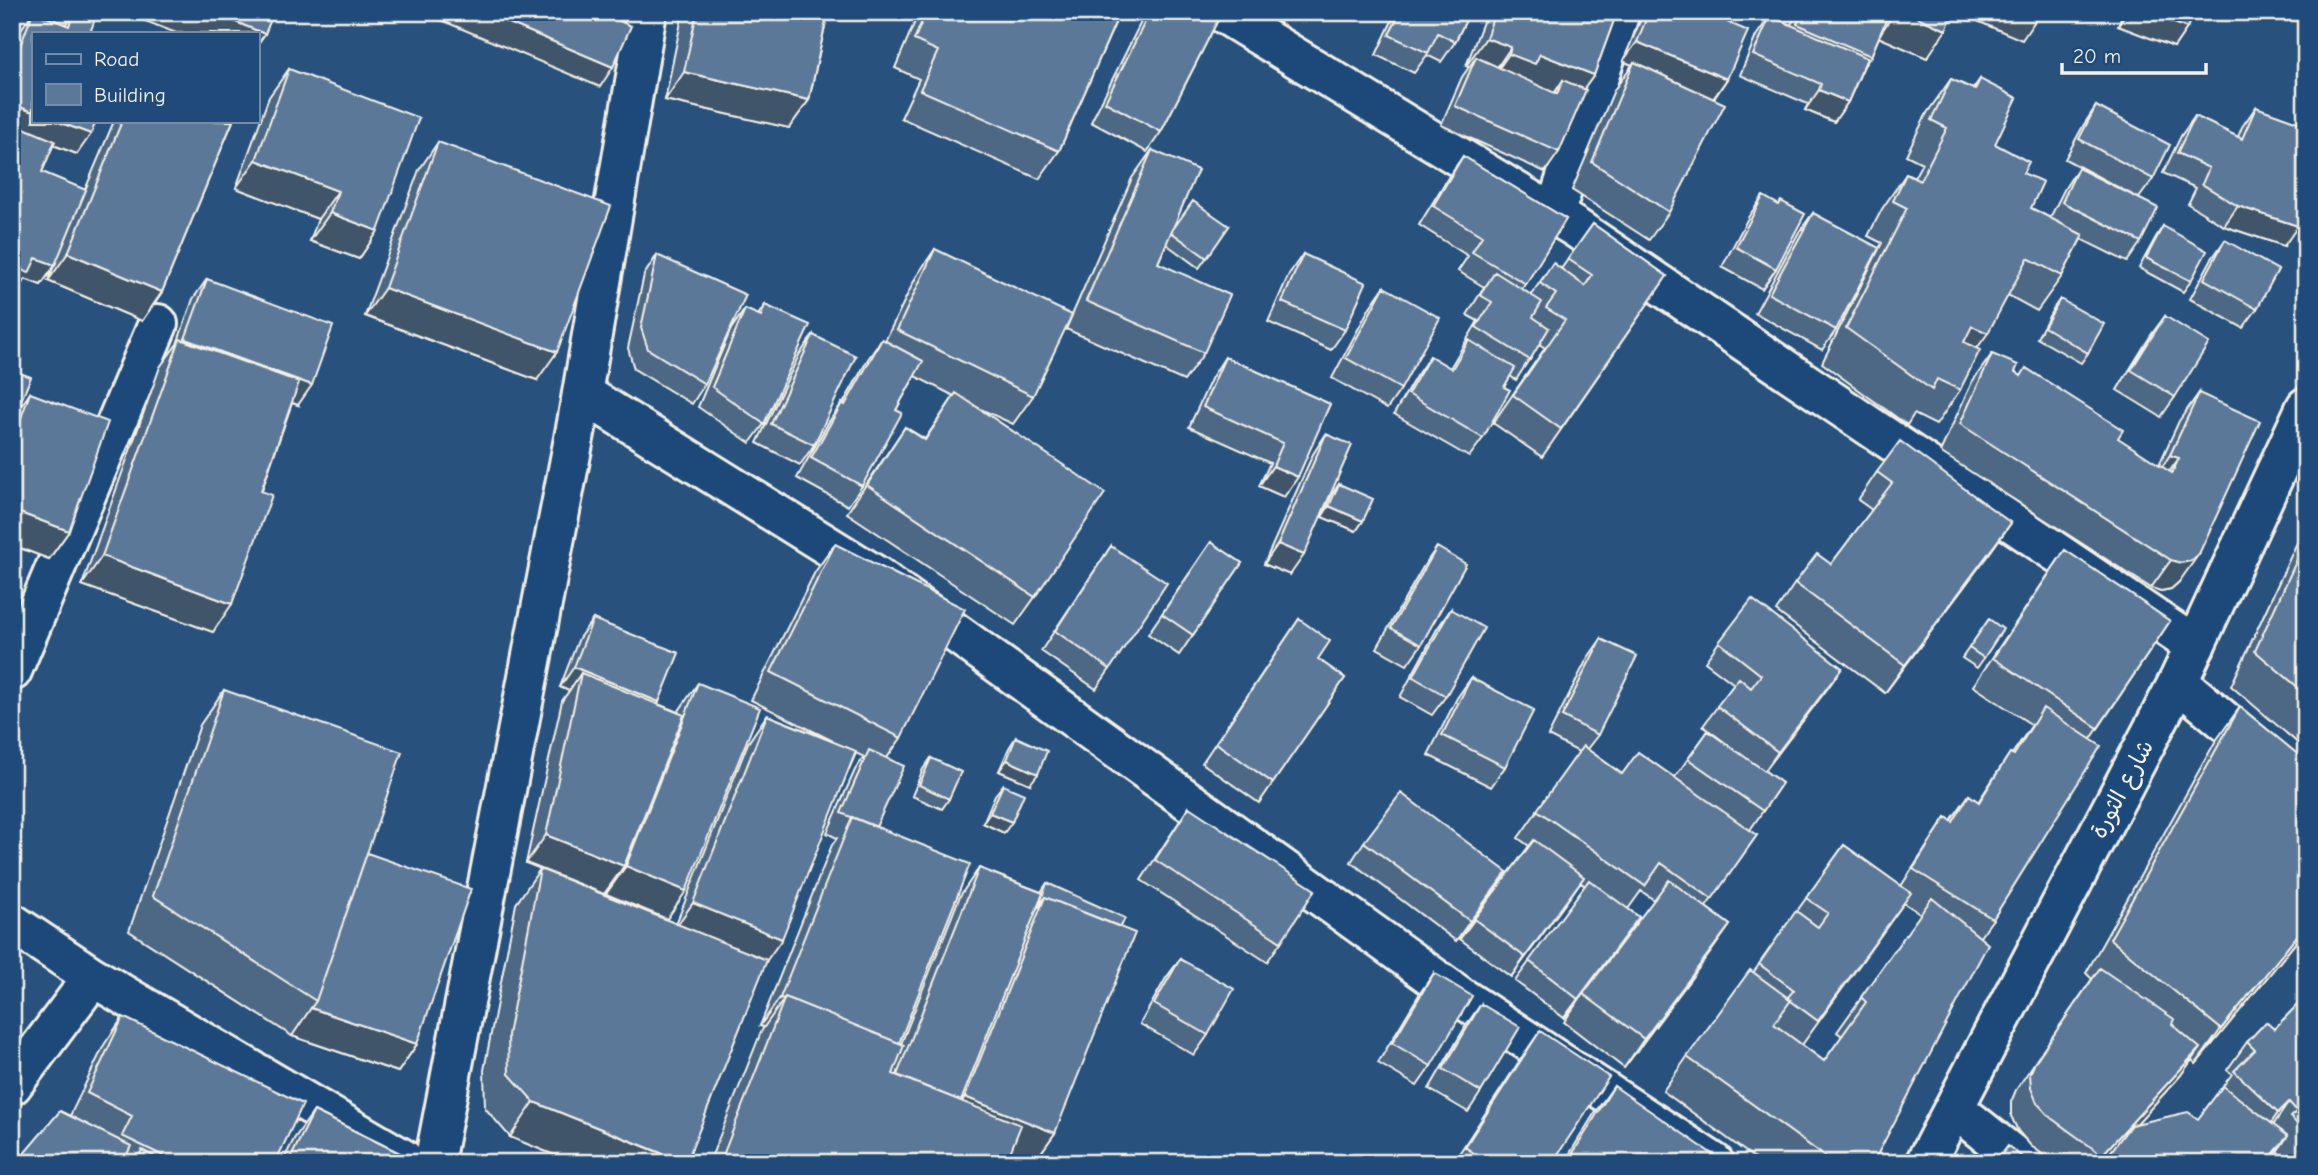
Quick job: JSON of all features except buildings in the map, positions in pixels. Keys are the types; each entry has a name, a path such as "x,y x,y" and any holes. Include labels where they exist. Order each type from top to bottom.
{"street":[{"path":"434,1163 582,393 647,12"},
{"path":"1221,12 1554,215 2195,646"},
{"path":"1554,215 1620,12"},
{"path":"12,671 158,324"},
{"path":"582,393 878,577 1462,998 1714,1163"},
{"name":"شارع الثورة","path":"1925,1163 2178,682 2306,407"},
{"path":"2178,682 2306,789"},
{"path":"12,923 93,977 410,1163"},
{"path":"12,1085 93,977"},
{"path":"1954,1108 2023,1163"}]}
